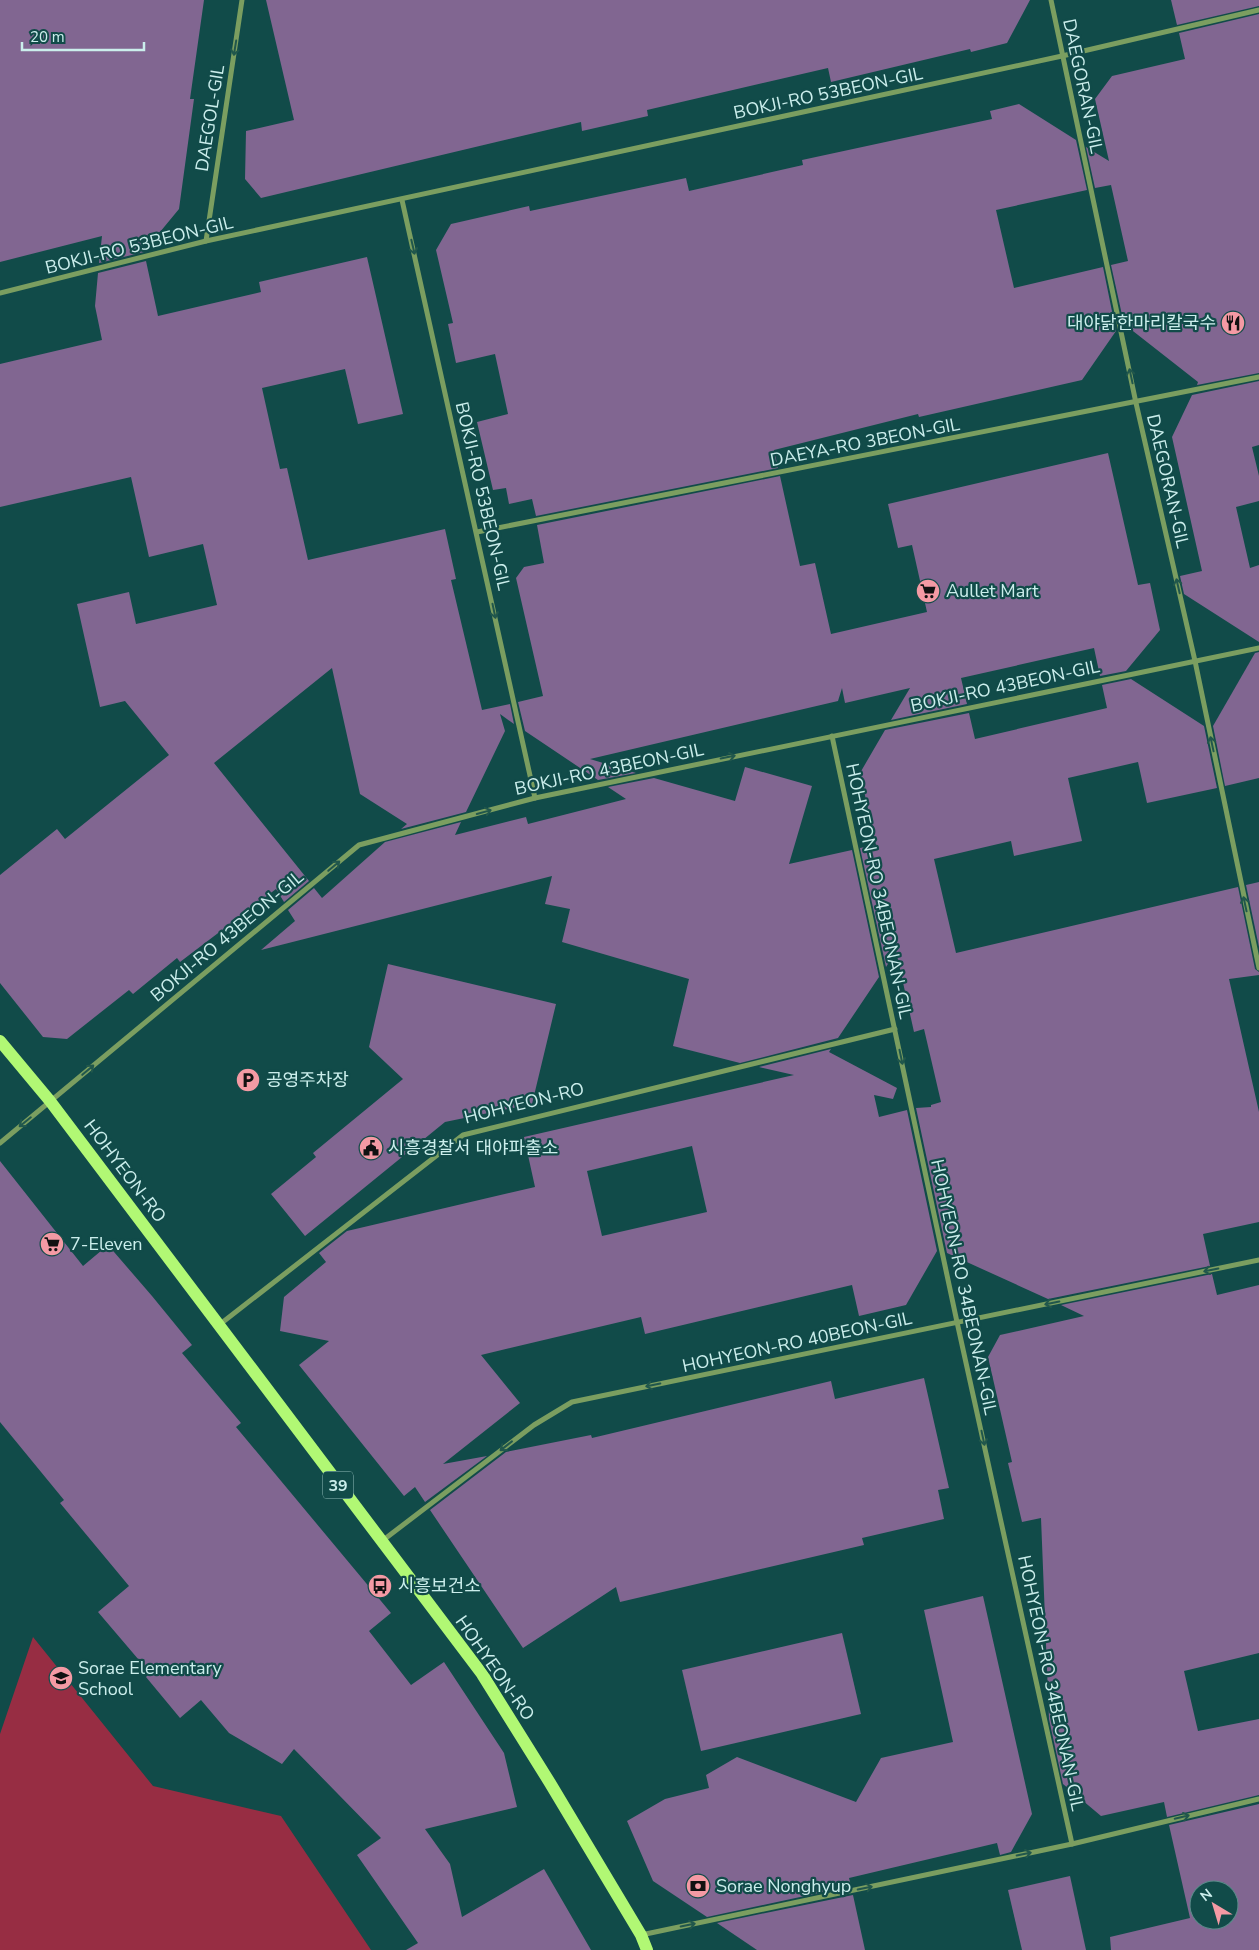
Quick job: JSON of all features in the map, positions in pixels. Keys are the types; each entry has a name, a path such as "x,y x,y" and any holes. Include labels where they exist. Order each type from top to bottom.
{"main road":[{"name":"HOHYEON-RO","path":"0,1040 50,1102 482,1674 556,1792 641,1935 647,1950"}],"street":[{"name":"DAEGOL-GIL","path":"206,241 242,0"},
{"name":"DAEGORAN-GIL","path":"1052,0 1062,56 1136,403 1195,662 1259,968"},
{"name":"BOKJI-RO 53BEON-GIL","path":"0,293 206,241 1062,56 1259,10"},
{"name":"BOKJI-RO 53BEON-GIL","path":"402,200 535,798"},
{"name":"DAEYA-RO 3BEON-GIL","path":"477,532 1136,403 1259,377"},
{"name":"BOKJI-RO 43BEON-GIL","path":"0,1143 359,845 535,798 1259,648"},
{"name":"HOHYEON-RO 34BEONAN-GIL","path":"832,736 957,1322 1072,1844"},
{"name":"HOHYEON-RO","path":"219,1326 463,1135 895,1030"},
{"name":"HOHYEON-RO 40BEON-GIL","path":"381,1542 534,1425 572,1402 1259,1260"},
{"path":"641,1935 1072,1844 1259,1799"}],"shaded area":[{"name":"Sorae Elementary School","path":"33,1637 153,1786 281,1816 371,1950 0,1950 0,1734"}],"building":[{"path":"0,0 204,0 190,99 194,99 179,209 160,232 140,238 144,252 99,263 102,236 0,262"},
{"path":"266,0 1030,0 1007,43 971,52 970,49 831,82 828,68 647,110 648,116 582,131 581,122 261,198 245,179 246,131 294,120"},
{"path":"1171,0 1259,0 1259,6 1177,25"},
{"path":"1259,14 1259,373 1197,385 1198,382 1124,324 1111,265 1128,261 1111,185 1095,188 1086,147 1109,161 1095,99 1112,76 1185,59 1179,33"},
{"path":"1019,104 1076,140 1087,190 996,210 1014,288 1103,267 1116,331 1082,380 919,417 918,414 774,450 778,468 536,516 532,499 509,504 506,488 493,490 477,422 508,414 495,354 456,363 448,324 453,323 436,250 451,224 529,206 530,211 686,178 689,191 803,165 802,160 992,119 990,111"},
{"path":"367,257 403,414 358,424 345,369 262,388 280,469 287,468 308,560 445,529 456,579 451,580 482,710 510,704 514,724 500,714 505,731 466,812 401,829 407,824 360,794 332,668 214,763 309,881 284,902 276,889 180,962 177,958 133,994 129,990 67,1039 43,1037 0,983 0,875 57,829 65,839 169,755 125,701 100,707 77,604 129,592 136,624 217,605 203,544 149,557 131,477 0,507 0,364 102,340 95,306 98,273 146,261 158,316 261,292 259,282"},
{"path":"1259,381 1259,445 1252,447 1259,476 1259,501 1236,507 1250,568 1259,565 1259,642 1184,594 1180,576 1202,571 1172,437 1192,395"},
{"path":"1108,453 1138,585 1150,583 1160,630 1126,671 1100,676 1094,648 961,678 967,704 891,720 910,688 845,703 842,688 838,701 590,759 636,773 598,780 525,731 518,702 543,696 516,578 524,567 544,563 537,525 780,476 800,566 815,563 831,634 927,612 912,545 898,548 888,504"},
{"path":"1259,652 1259,778 1225,786 1213,726 1255,653"},
{"path":"1131,679 1204,726 1217,788 1147,803 1138,762 1068,778 1082,841 1014,856 1011,841 934,859 956,953 1238,887 1255,969 1259,972 1259,975 1229,979 1259,1112 1259,1222 1203,1234 1210,1266 1048,1299 947,1253 916,1108 931,1107 931,1105 941,1102 924,1029 914,1032 896,951 886,967 860,848 876,845 860,773 885,730 969,713 975,739 1107,708 1102,685"},
{"path":"745,767 812,786 789,864 852,850 879,977 838,1038 740,1063 673,1046 689,979 562,942 570,909 545,904 552,876 261,950 295,921 288,910 314,888 322,898 385,842 461,822 455,835 526,817 528,824 626,799 608,787 654,778 735,801"},
{"path":"1259,882 1259,947 1246,885"},
{"path":"388,964 556,1004 532,1104 445,1122 305,1236 271,1194 316,1157 313,1153 403,1079 369,1047"},
{"path":"831,1049 829,1052 897,1088 893,1099 874,1095 879,1117 907,1110 937,1251 906,1305 859,1316 852,1285 645,1334 641,1317 481,1355 520,1403 443,1464 487,1456 425,1502 415,1487 404,1496 299,1365 329,1341 280,1331 284,1297 326,1262 319,1253 347,1231 535,1187 524,1137 794,1075 759,1067","holes":["692,1146 707,1212 602,1236 587,1171"]},
{"path":"0,1161 83,1266 108,1245 152,1296 192,1345 182,1353 241,1423 236,1427 391,1613 369,1631 411,1685 444,1662 504,1753 517,1807 425,1829 450,1864 462,1917 544,1869 591,1950 406,1950 418,1943 357,1855 381,1838 294,1749 282,1764 229,1733 201,1700 180,1718 146,1677 150,1673 98,1612 129,1586 60,1503 64,1500 0,1422"},
{"path":"1212,1274 1217,1295 1259,1285 1259,1653 1184,1671 1198,1731 1259,1719 1259,1795 1167,1817 1164,1802 1101,1816 1063,1784 1049,1719 1041,1518 1022,1522 1008,1463 1012,1462 988,1357 1000,1335 1084,1316 1061,1305"},
{"path":"924,1378 949,1488 938,1490 944,1519 862,1538 864,1545 620,1602 616,1587 523,1648 430,1510 506,1452 591,1435 592,1438 831,1381 835,1399"},
{"path":"983,1596 1032,1814 1011,1852 1000,1855 997,1843 849,1878 851,1886 707,1917 653,1881 627,1821 665,1799 709,1788 706,1775 737,1757 856,1802 881,1758 953,1742 924,1610"},
{"path":"842,1633 861,1714 701,1751 682,1670"},
{"path":"1259,1804 1259,1950 1111,1950 1110,1937 1189,1918 1189,1930 1239,1930 1239,1880 1189,1880 1189,1914 1169,1825"},
{"path":"1070,1876 1086,1950 1022,1950 1008,1890"},
{"path":"853,1895 865,1950 757,1950 717,1923"}],"place":[{"name":"대야닭한마리칼국수","path":"1233,323"},
{"name":"Aullet Mart","path":"928,591"},
{"name":"공영주차장","path":"248,1080"},
{"name":"시흥경찰서 대야파출소","path":"371,1148"},
{"name":"7-Eleven","path":"52,1244"},
{"name":"시흥보건소","path":"380,1586"},
{"name":"Sorae Elementary School","path":"61,1678"},
{"name":"Sorae Nonghyup","path":"698,1886"}]}
